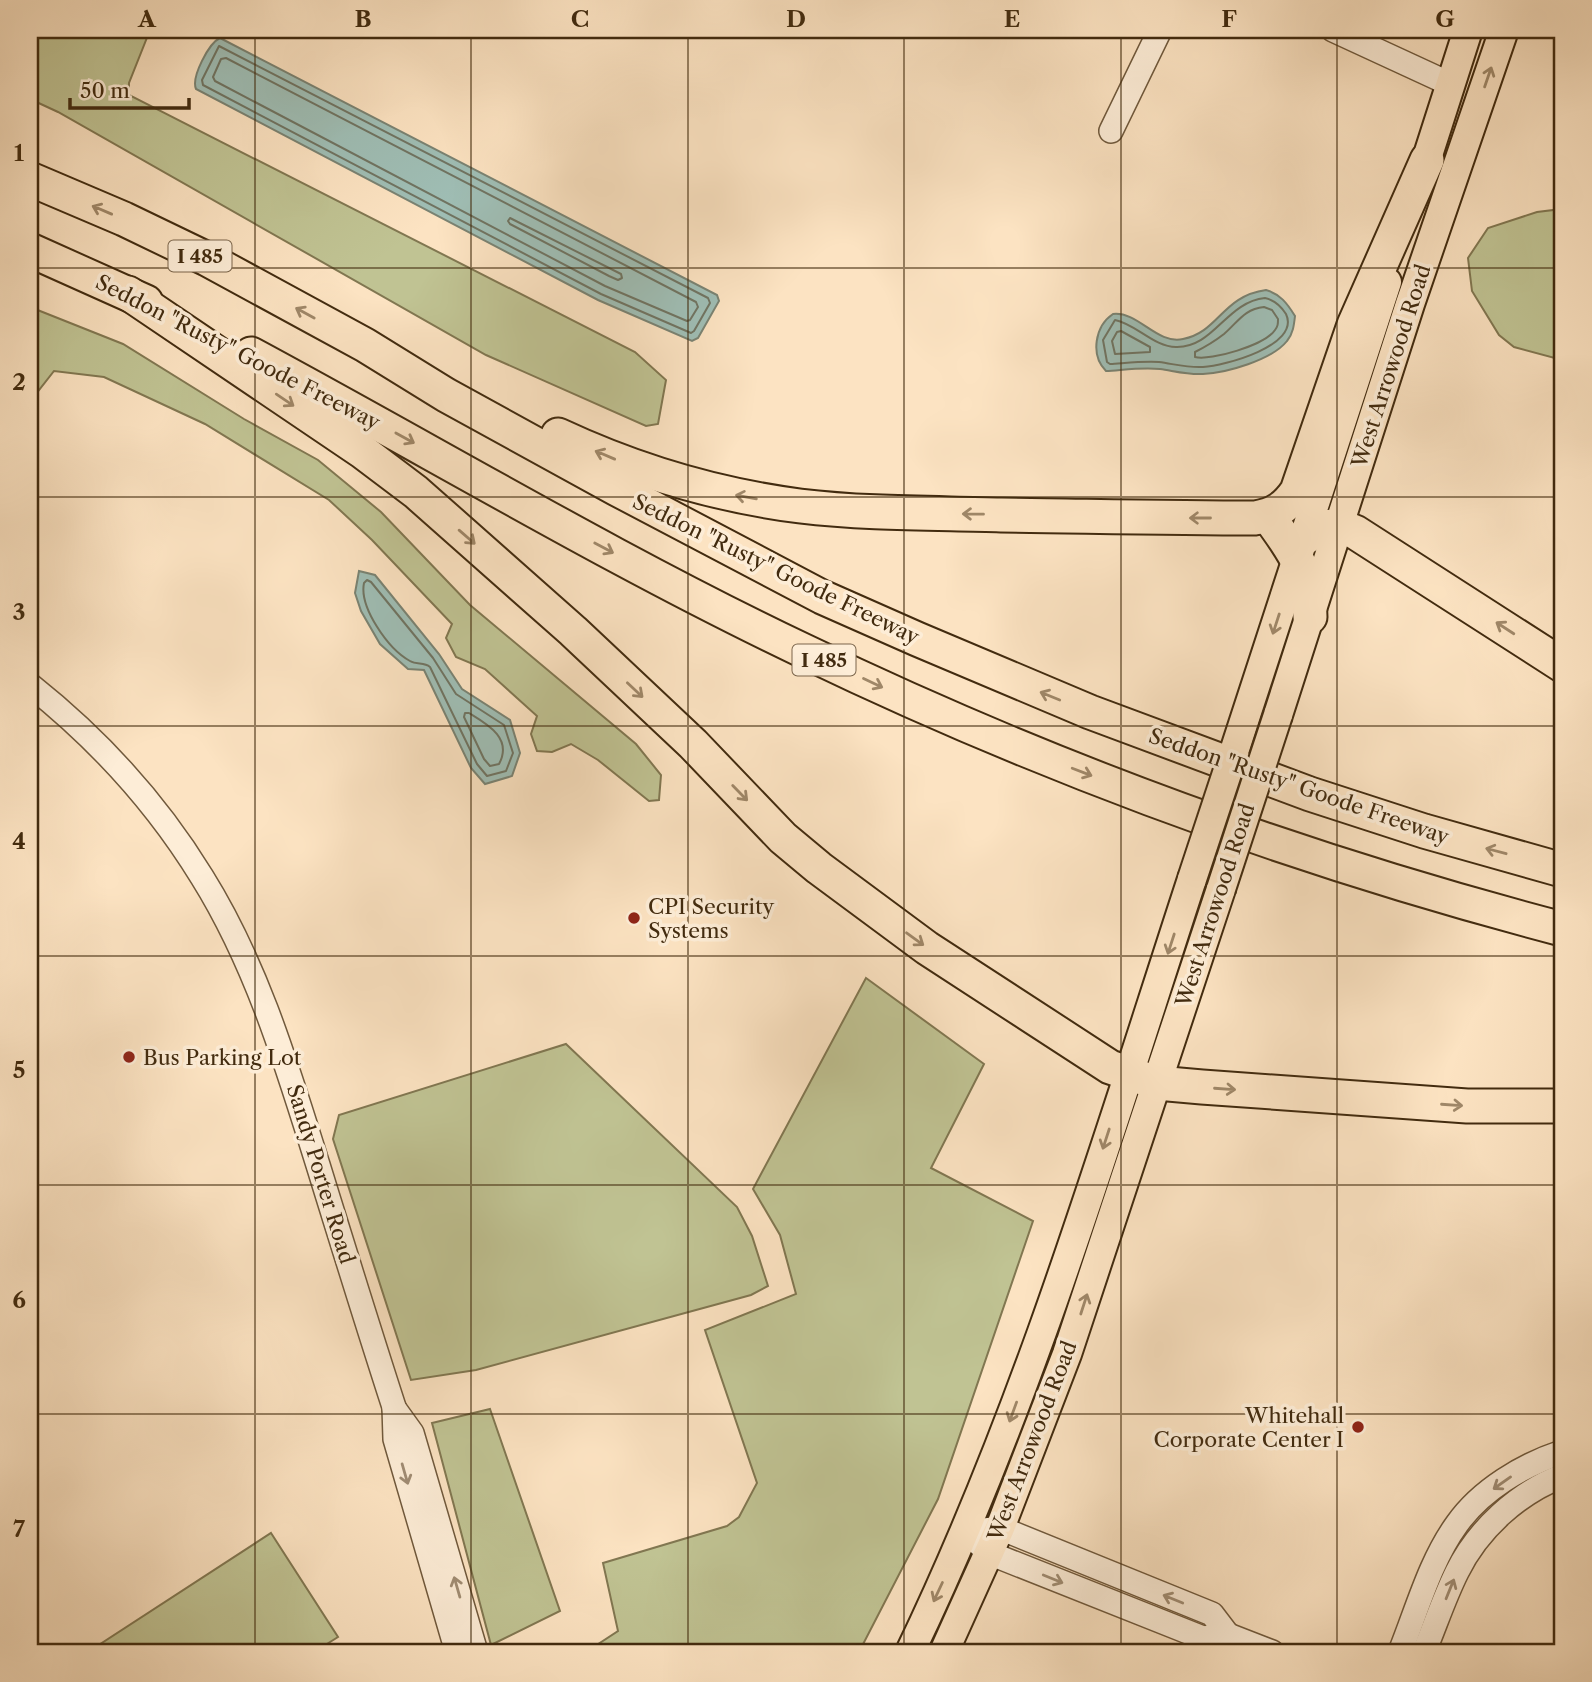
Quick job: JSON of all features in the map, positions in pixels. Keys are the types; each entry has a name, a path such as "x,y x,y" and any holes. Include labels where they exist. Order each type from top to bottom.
{"highway":[{"path":"365,345 614,459 669,479 740,496 802,506 867,511 1165,518 1268,516 1289,503 1297,491 1354,324 1427,160"},
{"name":"Seddon \"Rusty\" Goode Freeway","path":"30,179 124,219 207,259 365,345 446,395 715,542 822,597 1102,717 1310,794 1424,831 1562,870"},
{"name":"Seddon \"Rusty\" Goode Freeway","path":"30,250 223,339 712,606 970,727 1151,799 1256,837 1497,912 1562,929"},
{"path":"128,293 363,452 416,492 573,631 693,744 783,838 820,868 927,948 1110,1067 1142,1078 1467,1106 1562,1106"},
{"path":"1268,516 1301,549 1309,589 1310,617"},
{"path":"1301,549 1319,527 1340,525 1365,538 1562,665"}],"main road":[{"name":"West Arrowood Road","path":"944,1652 995,1541 1067,1354 1142,1078 1192,879 1468,30"},
{"name":"West Arrowood Road","path":"910,1652 966,1532 1142,1078 1221,889 1410,303 1504,30"},
{"path":"1410,303 1405,283 1462,100 1461,89 1450,84"}],"street":[{"path":"1111,131 1160,30"},
{"path":"1334,30 1450,84"},
{"name":"Sandy Porter Road","path":"30,685 98,743 136,785 175,836 225,917 255,982 290,1077 394,1407 395,1439 457,1652"},
{"name":"Sandy Porter Road","path":"394,1407 412,1433 476,1652"},
{"path":"1400,1652 1434,1566 1457,1524 1483,1497 1508,1479 1539,1459 1562,1452"},
{"path":"1424,1652 1457,1571 1476,1541 1503,1513 1529,1492 1562,1476"},
{"path":"966,1532 1212,1614 1228,1635 1272,1652"}],"green space":[{"path":"30,30 150,30 129,83 129,95 635,352 666,380 658,424 646,426 486,355 58,112 30,99"},
{"path":"1562,209 1562,360 1514,347 1499,335 1472,291 1468,258 1488,228 1537,212"},
{"path":"30,307 123,344 244,419 318,460 381,512 470,605 636,744 661,775 659,800 649,801 598,760 571,744 552,752 537,751 531,734 537,716 485,669 456,657 446,638 452,624 372,540 329,500 205,424 104,377 54,371 39,390 30,378"},
{"path":"866,978 984,1064 931,1168 1033,1221 938,1499 859,1652 586,1652 618,1631 603,1563 727,1526 739,1517 757,1483 705,1330 796,1294 780,1235 753,1189"},
{"path":"566,1044 737,1207 752,1236 768,1286 751,1295 476,1370 411,1380 333,1139 339,1115"},
{"path":"490,1409 560,1611 491,1645 432,1423"},
{"path":"271,1533 338,1637 314,1652 88,1652"}],"water":[{"path":"220,38 717,295 719,301 698,338 692,341 598,300 196,89 196,77 202,61 211,46"},
{"path":"1266,290 1283,300 1295,316 1287,341 1260,360 1224,371 1197,374 1153,368 1106,371 1098,357 1096,349 1099,333 1113,314 1131,317 1165,337 1183,339 1205,329 1240,299"},
{"path":"359,571 375,575 439,654 462,689 510,720 520,753 512,776 485,784 471,768 424,670 408,669 380,644 361,611 355,593"}],"place":[{"name":"CPI Security Systems","path":"634,918"},
{"name":"Bus Parking Lot","path":"129,1057"},
{"name":"Whitehall Corporate Center I","path":"1358,1427"}]}
